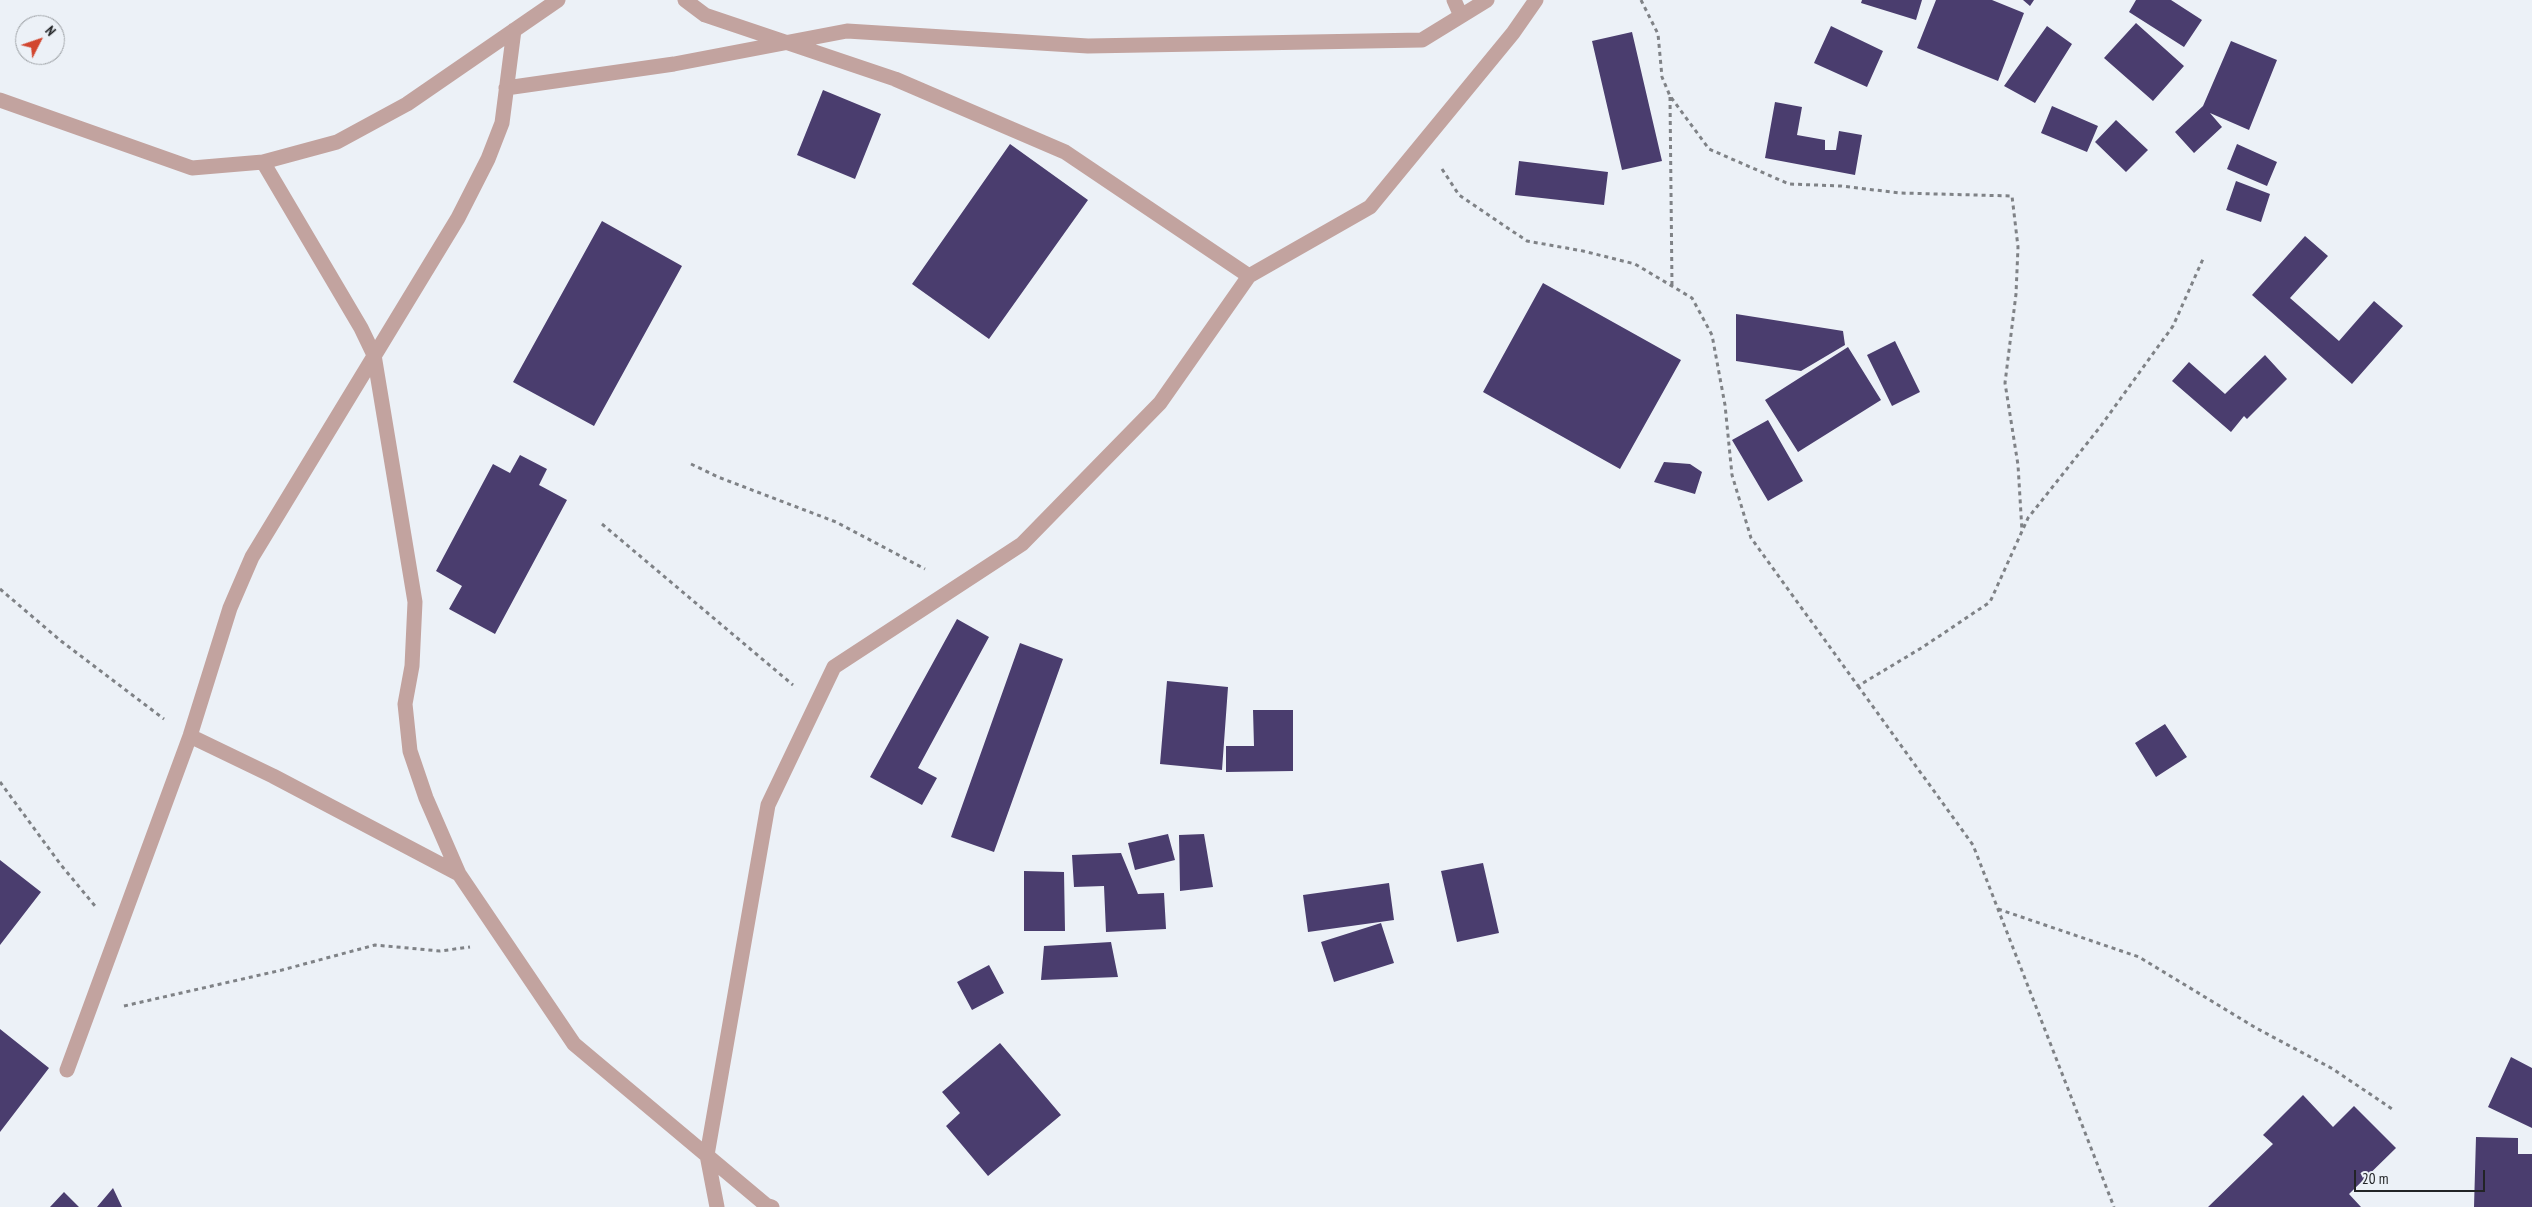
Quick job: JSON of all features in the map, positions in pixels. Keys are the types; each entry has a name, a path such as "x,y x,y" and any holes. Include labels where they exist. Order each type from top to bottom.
{"street":[{"path":"0,100 192,168 264,162 337,142 407,104 558,0"},
{"path":"685,0 705,15 895,79 1065,152 1249,276"},
{"path":"1454,0 1461,16"},
{"path":"506,88 674,64 847,31 1088,46 1422,40 1487,0"},
{"path":"718,1207 707,1155 768,805 834,667 1022,544 1160,403 1249,276 1370,208 1513,33 1536,0"},
{"path":"68,1070 190,736 230,608 252,557 458,218 488,159 502,123 514,30"},
{"path":"264,162 361,328 374,355 415,602 412,666 405,704 410,751 426,798 459,874 574,1044 766,1205 772,1207"},
{"path":"190,736 273,776 459,874"}],"path":[{"path":"1641,0 1658,34 1662,77 1670,96 1709,149 1789,184 1841,186 1900,193 2012,196 2018,247 2016,294 2005,383 2018,465 2022,531"},
{"path":"1670,96 1672,286"},
{"path":"1424,142 1459,195 1526,241 1583,250 1635,264 1692,298 1712,334 1725,405 1732,475 1751,538 1973,845 2114,1207"},
{"path":"1858,686 1923,648 1990,602 2028,518 2100,427 2173,326 2203,259"},
{"path":"692,464 718,477 836,522 957,586"},
{"path":"602,524 816,704"},
{"path":"0,589 61,640 154,712 190,736"},
{"path":"0,782 61,865 118,933"},
{"path":"1998,908 2139,957 2256,1028 2333,1069 2392,1109"},
{"path":"88,1014 282,970 376,945 440,951 505,942"}],"building":[{"path":"1862,0 1922,0 1916,20 1861,3"},
{"path":"1936,0 1992,0 2024,13 1998,81 1917,48"},
{"path":"2023,0 2034,0 2030,6"},
{"path":"2136,0 2171,0 2202,20 2184,47 2129,12"},
{"path":"2136,23 2184,66 2153,101 2104,58"},
{"path":"1831,26 1883,51 1867,87 1814,63"},
{"path":"2047,26 2072,44 2035,103 2004,86"},
{"path":"1632,32 1662,161 1622,170 1592,41"},
{"path":"2231,41 2277,60 2249,130 2210,113 2222,127 2194,153 2175,132 2203,106"},
{"path":"823,90 881,114 855,179 797,155"},
{"path":"1775,102 1802,107 1797,135 1825,140 1825,150 1836,150 1839,131 1862,135 1855,175 1765,158"},
{"path":"2052,106 2098,126 2087,152 2041,133"},
{"path":"2116,120 2148,150 2126,172 2095,142"},
{"path":"1010,144 1088,200 989,339 912,284"},
{"path":"2237,144 2277,162 2267,186 2227,169"},
{"path":"1519,161 1608,172 1604,205 1515,195"},
{"path":"2236,181 2270,194 2261,222 2226,210"},
{"path":"602,221 682,266 594,426 513,382"},
{"path":"2305,236 2328,256 2290,298 2339,341 2374,301 2403,326 2352,384 2252,295"},
{"path":"1543,283 1681,360 1620,469 1483,392"},
{"path":"1736,314 1843,331 1845,345 1801,371 1736,361"},
{"path":"1895,341 1920,392 1892,406 1867,355"},
{"path":"1848,347 1881,400 1798,452 1765,400"},
{"path":"2265,355 2287,379 2247,419 2244,416 2231,432 2172,381 2189,362 2225,394"},
{"path":"1768,420 1803,481 1768,501 1732,440"},
{"path":"520,455 547,469 539,485 567,500 495,634 449,609 462,586 436,571 493,464 510,473"},
{"path":"1664,462 1690,464 1702,472 1695,494 1654,482"},
{"path":"957,619 989,637 918,768 937,778 922,805 870,777"},
{"path":"1020,643 1063,659 994,852 951,837"},
{"path":"1167,681 1228,687 1222,770 1160,764"},
{"path":"1253,710 1293,710 1293,771 1226,772 1226,746 1254,746"},
{"path":"2165,724 2187,757 2156,777 2135,743"},
{"path":"1168,834 1175,860 1135,870 1128,843"},
{"path":"1204,834 1213,887 1180,891 1179,835"},
{"path":"1121,853 1138,894 1164,893 1166,929 1106,932 1104,886 1074,887 1072,855"},
{"path":"0,860 41,892 0,945"},
{"path":"1483,863 1499,933 1457,942 1441,871"},
{"path":"1024,871 1064,872 1065,931 1024,931"},
{"path":"1389,883 1394,920 1308,932 1303,895"},
{"path":"1381,923 1394,963 1334,982 1321,942"},
{"path":"1111,942 1118,977 1041,980 1044,946"},
{"path":"989,965 1004,993 972,1010 957,982"},
{"path":"0,1029 49,1068 0,1132"},
{"path":"1000,1043 1061,1115 988,1176 946,1126 960,1113 942,1092"},
{"path":"2511,1057 2532,1068 2532,1128 2488,1107"},
{"path":"2303,1095 2333,1127 2354,1106 2396,1148 2349,1194 2361,1207 2208,1207 2273,1144 2263,1135"},
{"path":"2476,1137 2518,1138 2518,1154 2532,1154 2532,1207 2474,1207"},
{"path":"113,1188 122,1207 97,1207"},
{"path":"64,1192 79,1207 50,1207"}]}
